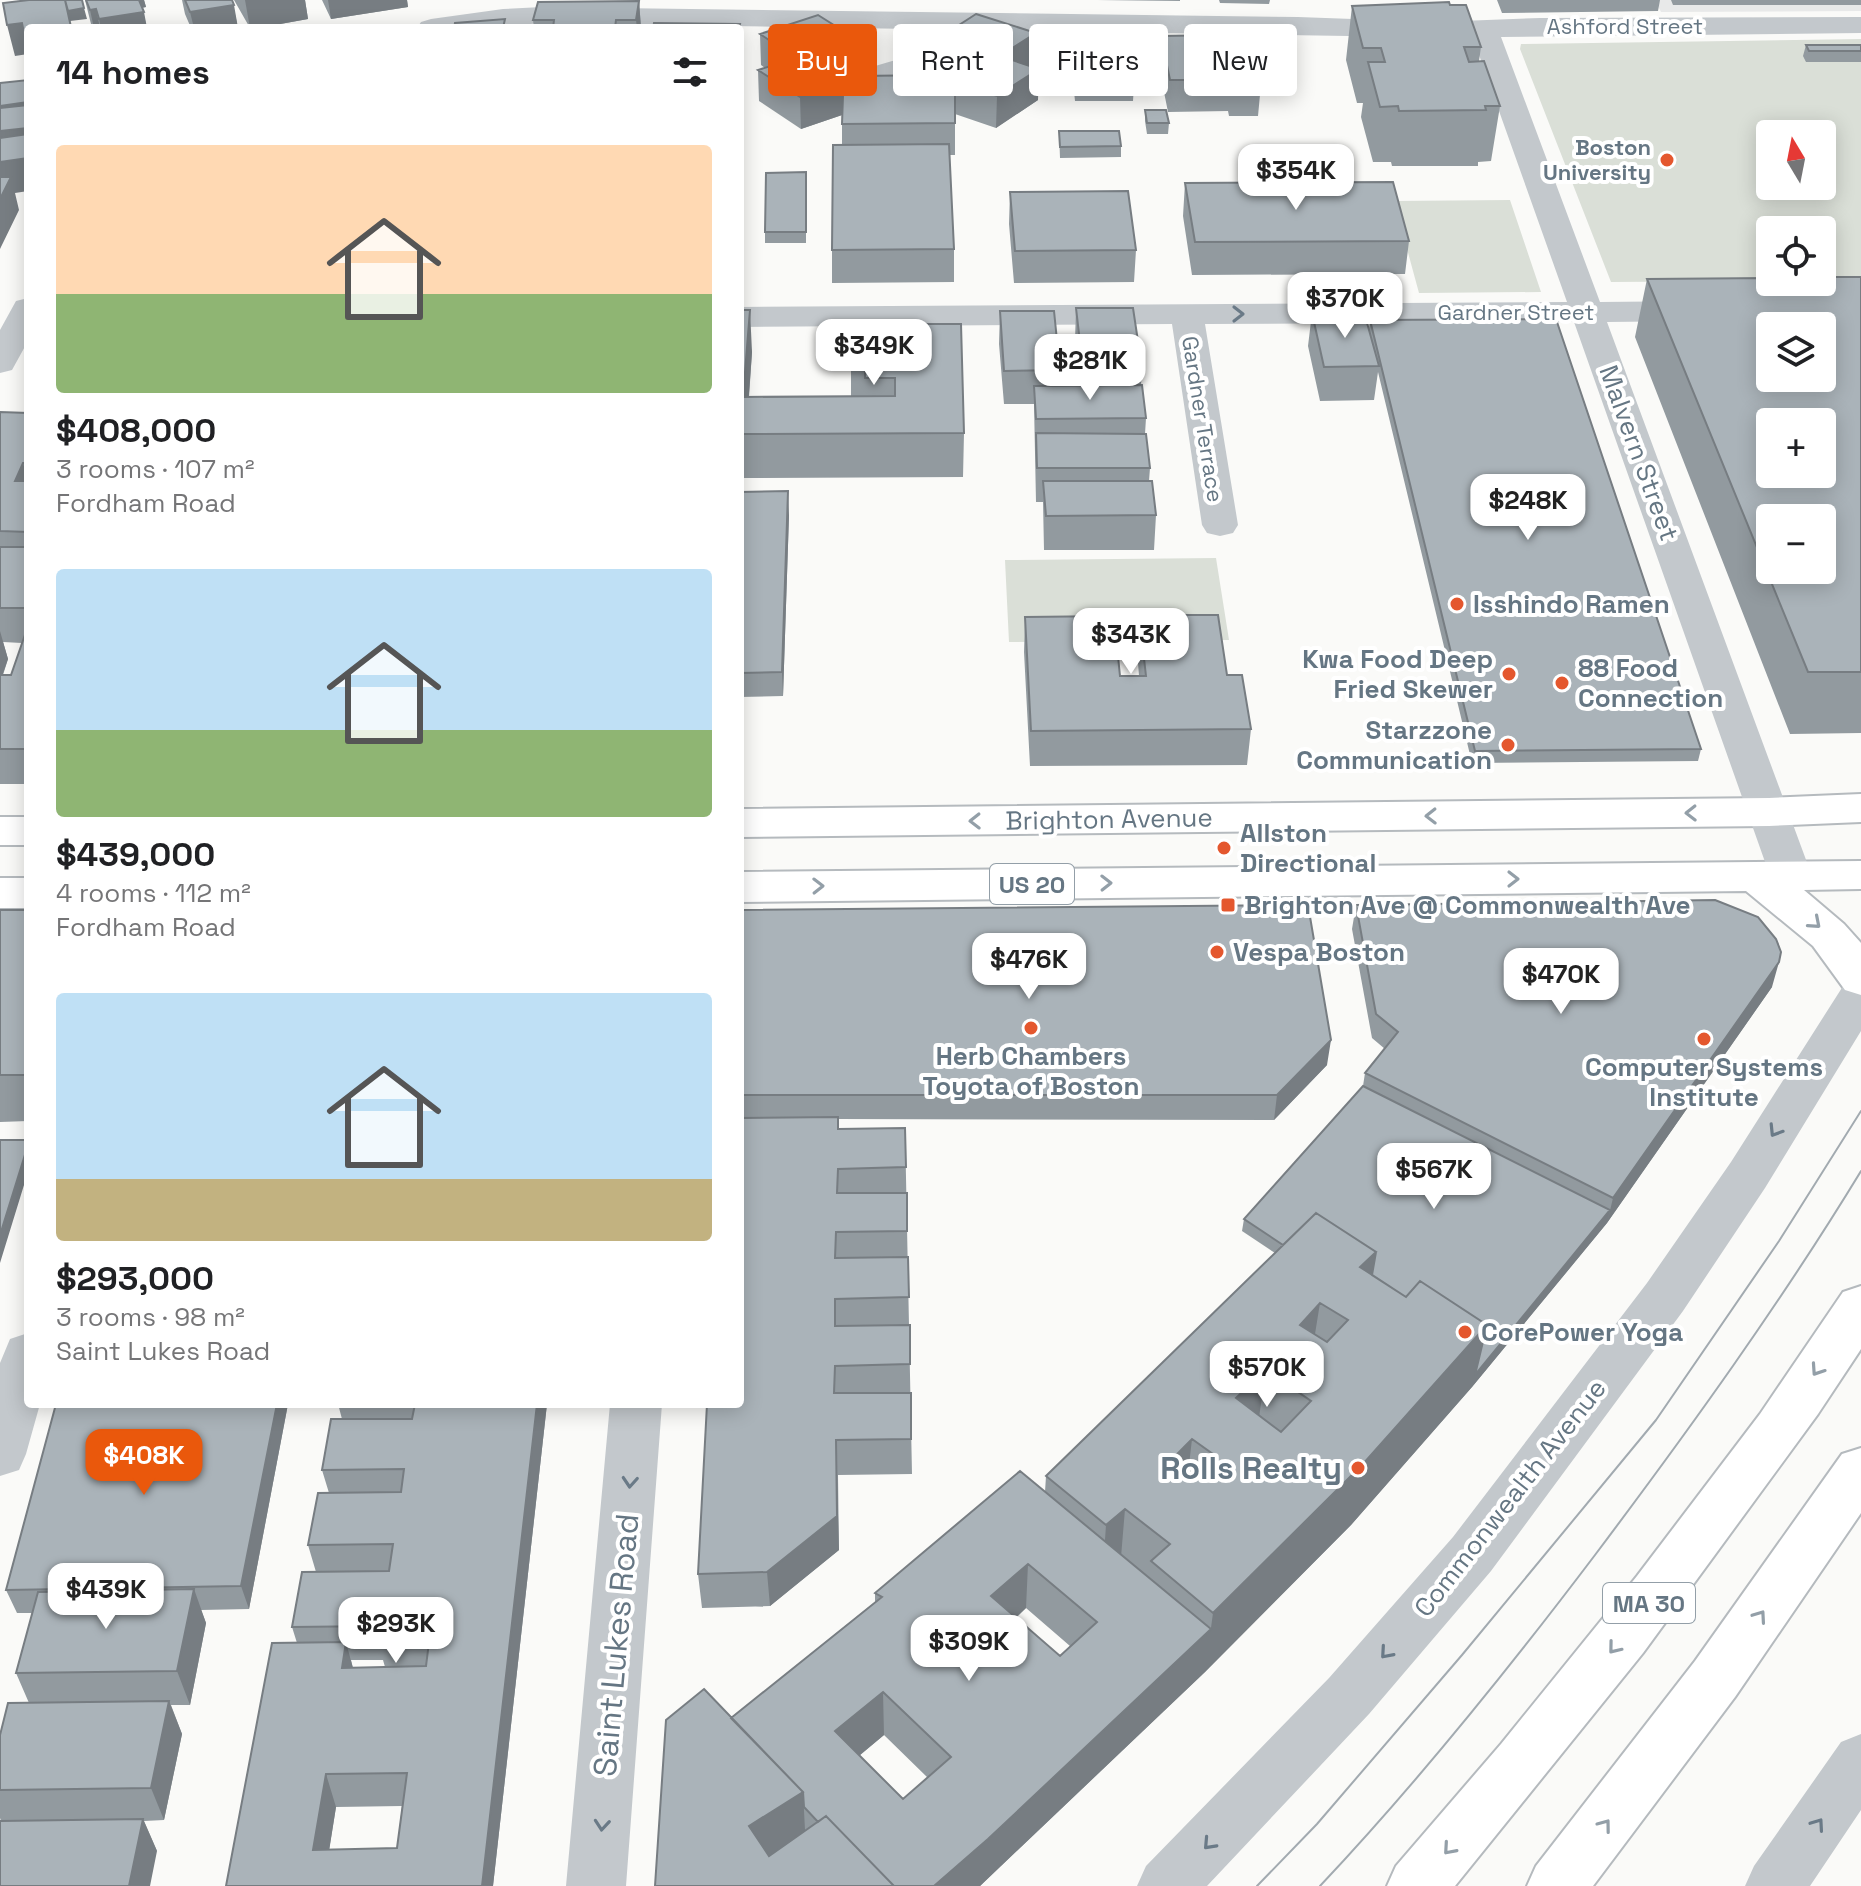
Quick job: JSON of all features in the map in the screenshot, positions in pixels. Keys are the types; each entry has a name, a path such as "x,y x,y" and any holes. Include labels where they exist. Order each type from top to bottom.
{"main road":[{"name":"Brighton Avenue","path":"744,823 1854,810"},
{"path":"0,831 24,831"},
{"name":"US 20","path":"744,887 1861,875"},
{"path":"1774,877 1847,956 1861,979"},
{"path":"0,893 24,893"},
{"name":"MA 30","path":"1417,1886 1491,1802 1632,1625 1749,1470 1861,1306"},
{"path":"1557,1886 1715,1679 1861,1470"}],"street":[{"name":"Ashford Street","path":"436,24 453,12 523,15 785,9 899,20 1057,11 1296,12 1485,31 1540,27 1861,25"},
{"name":"Malvern Street","path":"1485,31 1769,812 1774,877"},
{"name":"Gardner Street","path":"744,317 1733,310"},
{"name":"Gardner Terrace","path":"1187,314 1220,525"},
{"path":"0,363 19,319"},
{"name":"Commonwealth Avenue","path":"1167,1886 1349,1696 1472,1554 1665,1297 1748,1175 1861,994"},
{"path":"0,1454 24,1368"},
{"name":"Saint Lukes Road","path":"596,1886 636,1408"},
{"path":"1775,1886 1861,1761"}],"shaded area":[{"path":"1655,0 1861,0 1861,11 1661,12"},
{"name":"Boston University","path":"1861,39 1861,280 1836,280 1836,216 1756,216 1756,281 1611,282 1520,49 1521,44"},
{"path":"1510,200 1541,292 1419,293 1394,201"},
{"path":"1216,558 1229,640 1009,642 1005,560"}],"building":[{"path":"65,0 70,24 24,24 24,33 22,23 7,25 3,3"},
{"path":"65,0 82,0 84,8 68,11"},
{"path":"86,0 139,0 144,12 99,19 96,9 90,10"},
{"path":"185,0 232,0 234,5 190,12"},
{"path":"639,1 636,20 616,20 616,24 554,24 554,20 533,20 538,2"},
{"path":"1449,2 1450,5 1466,5 1481,47 1464,47 1469,62 1484,61 1500,106 1485,106 1486,110 1399,111 1398,106 1380,107 1368,62 1385,62 1381,48 1363,48 1352,6"},
{"path":"976,14 1008,24 961,24"},
{"path":"818,15 832,24 791,24"},
{"path":"505,19 504,24 455,23"},
{"path":"654,23 740,24 654,24"},
{"path":"1013,26 1029,31 1029,37 1013,48"},
{"path":"1168,36 1184,36 1184,80 1170,80"},
{"path":"1806,45 1861,45 1861,51 1809,51"},
{"path":"1013,60 1029,66 1029,75 1013,86"},
{"path":"768,67 768,76 758,70"},
{"path":"877,76 893,76 893,96 955,96 955,123 842,124 843,96 877,96"},
{"path":"24,80 24,103 0,106 0,83"},
{"path":"24,105 24,128 0,131 0,108"},
{"path":"1145,110 1166,110 1169,123 1147,123"},
{"path":"1059,131 1119,131 1121,146 1060,147"},
{"path":"24,135 24,159 0,162 0,138"},
{"path":"949,144 954,249 832,250 833,145"},
{"path":"806,172 806,232 765,232 766,173"},
{"path":"0,177 11,177 0,199"},
{"path":"1393,182 1409,241 1195,242 1185,183"},
{"path":"1128,191 1136,250 1015,251 1010,192"},
{"path":"1836,277 1861,277 1861,672 1808,672 1772,584 1836,584 1836,504 1756,504 1756,545 1647,279 1756,278 1756,296 1836,296"},
{"path":"1076,308 1133,308 1142,368 1083,368"},
{"path":"744,310 750,310 744,385"},
{"path":"1000,311 1054,311 1060,370 1004,371"},
{"path":"1364,312 1379,366 1324,367 1312,313"},
{"path":"1556,319 1701,749 1475,751 1370,320"},
{"path":"866,324 961,324 964,433 744,434 744,397 895,396 895,378 865,378 865,368 850,368 851,330 866,330"},
{"path":"1142,385 1146,418 1036,419 1034,386"},
{"path":"0,412 24,413 24,463 15,481 24,481 24,532 0,531"},
{"path":"1036,433 1146,434 1150,468 1037,468"},
{"path":"1043,481 1152,481 1156,515 1046,516"},
{"path":"788,491 782,672 744,673 744,492"},
{"path":"0,547 24,547 24,608 0,608"},
{"path":"1139,615 1218,615 1227,675 1242,675 1251,729 1031,731 1025,617 1114,616 1120,676 1146,676"},
{"path":"24,638 24,749 0,749 0,675 11,675"},
{"path":"1715,900 1758,917 1776,939 1781,952 1779,962 1613,1198 1365,1073 1398,1032 1376,1014 1356,905"},
{"name":"Herb Chambers Toyota of Boston","path":"1308,905 1331,1040 1277,1095 744,1095 744,910"},
{"path":"0,910 24,910 24,1075 0,1075"},
{"path":"1363,1086 1610,1210 1475,1375 1487,1325 1420,1281 1406,1297 1372,1275 1376,1252 1316,1213 1283,1245 1244,1219"},
{"path":"838,1117 838,1129 905,1128 906,1167 838,1169 837,1193 907,1193 907,1231 836,1232 835,1258 908,1257 909,1297 835,1299 835,1326 910,1325 910,1364 835,1366 834,1393 911,1393 911,1439 836,1440 837,1516 767,1572 698,1574 707,1408 744,1408 744,1118"},
{"path":"0,1140 24,1140 24,1158 0,1235"},
{"path":"1316,1213 1376,1252 1360,1267 1406,1297 1420,1281 1487,1325 1363,1464 1213,1613 1151,1561 1170,1544 1125,1509 1106,1525 1046,1476","holes":["1320,1303 1348,1320 1327,1342 1300,1325","1266,1370 1311,1401 1281,1432 1236,1398","1192,1439 1217,1457 1194,1481 1168,1463"]},
{"path":"55,1408 276,1408 241,1586 6,1590"},
{"path":"414,1408 537,1408 482,1886 226,1886 272,1643 346,1642 342,1668 426,1666 429,1642 378,1643 380,1626 292,1627 302,1572 389,1571 393,1544 308,1545 318,1493 401,1492 404,1469 322,1470 331,1419 412,1419","holes":["407,1773 397,1848 313,1850 326,1774"]},
{"path":"1020,1471 1211,1629 934,1886 894,1886 826,1816 818,1822 804,1807 803,1792 731,1718 882,1597 875,1593","holes":["1028,1564 1097,1622 1060,1656 991,1596","883,1692 951,1757 903,1799 835,1731"]},
{"path":"194,1589 177,1671 16,1673 38,1592"},
{"path":"704,1689 803,1792 749,1826 769,1856 826,1816 894,1886 655,1886 666,1720"},
{"path":"169,1701 151,1788 0,1790 0,1735 8,1703"},
{"path":"143,1819 129,1886 0,1886 0,1821"}],"tram line":[{"path":"1257,1886 1317,1824 1462,1655 1656,1420 1779,1241 1861,1111"},
{"path":"1320,1886 1462,1724 1595,1555 1733,1366 1861,1171"}],"place":[{"name":"Boston University","path":"1667,160"},
{"name":"Isshindo Ramen","path":"1457,604"},
{"name":"Kwa Food Deep Fried Skewer","path":"1509,674"},
{"name":"88 Food Connection","path":"1562,683"},
{"name":"Starzzone Communication","path":"1508,745"},
{"name":"Allston Directional","path":"1224,848"},
{"name":"Brighton Ave @ Commonwealth Ave","path":"1228,905"},
{"name":"Vespa Boston","path":"1217,952"},
{"name":"Herb Chambers Toyota of Boston","path":"1031,1028"},
{"name":"Computer Systems Institute","path":"1704,1039"},
{"name":"CorePower Yoga","path":"1465,1332"},
{"name":"Rolls Realty","path":"1358,1468"}]}
